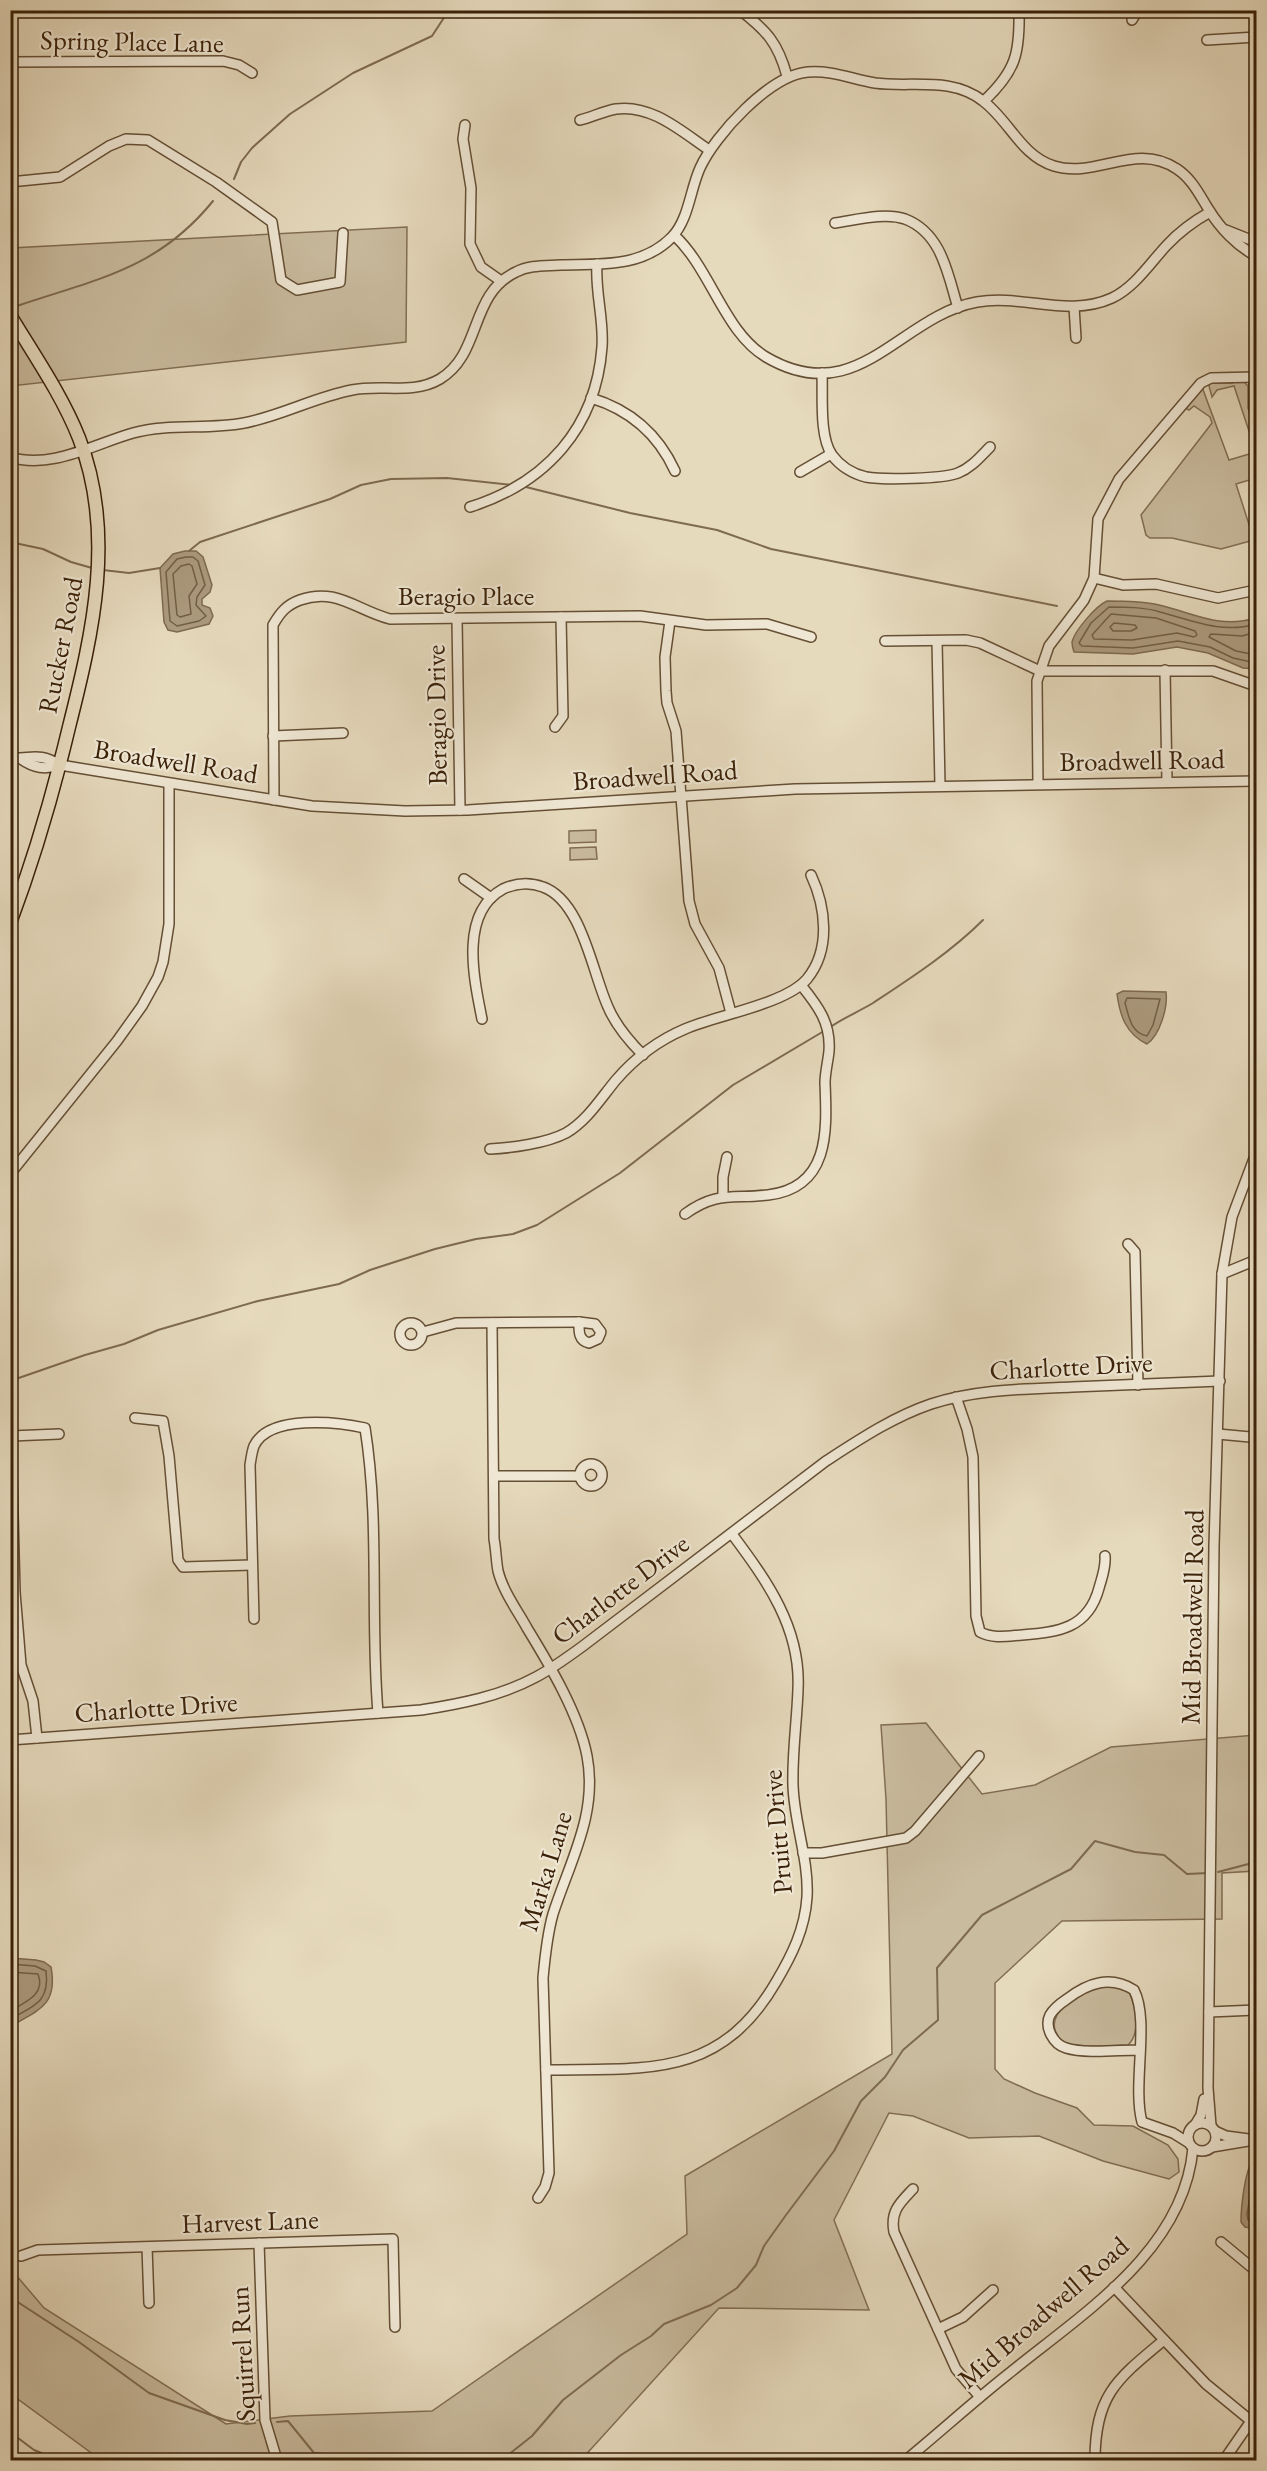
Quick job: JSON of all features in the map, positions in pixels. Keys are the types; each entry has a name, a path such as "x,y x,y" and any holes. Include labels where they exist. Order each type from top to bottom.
{"main road":[{"name":"Rucker Road","path":"10,315 65,409 83,449 92,485 98,526 98,590 90,640 45,822 10,923"}],"street":[{"path":"740,10 758,24 773,41 787,76"},
{"path":"984,101 1007,77 1013,66 1020,41 1018,10"},
{"path":"1132,20 1138,10"},
{"path":"1207,40 1257,37"},
{"name":"Spring Place Lane","path":"10,62 223,61 238,65 252,73"},
{"path":"10,457 26,462 37,462 150,429 219,427 246,423 354,390 374,387 410,388 429,384 447,374 460,360 484,302 501,281 520,270 535,266 620,264 638,259 656,250 674,236 683,220 698,172 709,150 773,84 787,76 802,72 818,71 880,83 939,84 966,91 984,101 1029,152 1045,163 1076,170 1130,157 1158,159 1188,177 1210,212 1239,245 1257,255"},
{"path":"580,120 614,109 640,110 664,120 709,150"},
{"path":"465,125 463,139 471,188 470,244 481,267 501,281"},
{"path":"10,182 60,177 109,146 126,140 148,140 216,182 272,222 281,280 297,290 340,282 343,233"},
{"path":"674,236 697,260 711,287 749,344 765,356 785,366 822,374 846,369 875,358 930,322 958,308 978,302 1004,301 1074,307 1101,302 1128,289 1168,244 1194,221 1210,212"},
{"path":"835,223 888,217 905,219 922,229 934,241 942,254 958,308"},
{"path":"1226,230 1257,242"},
{"path":"470,507 512,490 549,464 570,439 591,398 599,371 602,345 596,286 597,264"},
{"path":"1074,307 1076,338"},
{"path":"822,374 825,434 831,454 841,465 866,477 955,474 967,469 990,447"},
{"path":"1038,784 1037,681 1049,646 1084,600 1094,578 1098,519 1119,479 1201,383 1211,378 1255,377 1254,410 1257,417"},
{"path":"591,398 618,408 642,424 661,444 675,471"},
{"path":"800,472 831,454"},
{"path":"1094,578 1123,585 1156,584 1218,598 1257,590"},
{"name":"Beragio Place","path":"274,800 273,625 281,611 296,601 316,594 336,597 374,615 390,619 640,616 706,625 767,624 811,637"},
{"path":"555,727 562,716 561,617"},
{"name":"Beragio Drive","path":"457,619 460,810"},
{"path":"670,621 665,657 666,691 667,703 676,731 689,901 695,924 719,968 731,1013"},
{"path":"885,641 966,640 980,643 1040,672 1213,670 1257,686"},
{"path":"937,641 940,786"},
{"path":"1165,670 1167,782"},
{"path":"273,736 343,733"},
{"name":"Broadwell Road","path":"10,759 21,759 30,765 47,769 60,765 274,800 359,810 460,810 795,789 1257,781"},
{"path":"10,1174 117,1041 142,1006 158,977 163,962 169,924 169,784"},
{"path":"490,1149 556,1137 566,1133 584,1119 618,1078 643,1055 678,1032 774,999 801,985 819,959 824,937 819,892 811,875"},
{"path":"464,879 491,898"},
{"path":"482,1018 473,938 478,916 491,898 510,886 521,884 543,887 562,899 574,917 613,1018 643,1055"},
{"path":"685,1214 699,1204 723,1197 769,1195 790,1189 809,1177 820,1157 827,1125 825,1074 829,1042 821,1009 801,985"},
{"name":"Mid Broadwell Road","path":"1213,2129 1208,2088 1222,1274 1232,1217 1257,1153"},
{"path":"723,1197 723,1177 727,1157"},
{"path":"1128,1244 1135,1252 1138,1384"},
{"path":"1222,1274 1257,1260"},
{"path":"423,1332 456,1323 579,1322"},
{"name":"Marka Lane","path":"492,1323 494,1539 498,1572 580,1728 587,1756 590,1786 584,1831 554,1912 546,1946 543,1978 549,2173 545,2187 538,2198"},
{"name":"Charlotte Drive","path":"10,1740 378,1713 453,1705 515,1686 549,1669 732,1534 826,1461 864,1436 908,1413 956,1397 1028,1389 1220,1381"},
{"path":"956,1397 967,1429 973,1457 976,1616 980,1632 994,1637 1046,1633 1061,1630 1075,1623 1093,1605 1106,1566 1105,1556"},
{"path":"135,1418 163,1421 170,1456 177,1560 183,1567 252,1565"},
{"path":"254,1619 250,1465 254,1446 262,1435 294,1424 341,1423 365,1428 372,1469 375,1672 378,1713"},
{"path":"37,1738 33,1701 21,1665 13,1592 11,1436 59,1434"},
{"path":"1218,1434 1250,1437 1257,1441"},
{"path":"494,1476 580,1476"},
{"name":"Pruitt Drive","path":"546,2070 645,2068 669,2065 703,2054 736,2033 766,2000 798,1940 807,1897 793,1786 798,1687 793,1644 786,1618 772,1591 732,1534"},
{"path":"803,1853 841,1850 906,1838 915,1831 979,1756"},
{"path":"1139,2050 1063,2048 1056,2042 1049,2029 1050,2014 1089,1984 1102,1982 1127,1986 1134,1990 1140,2004 1138,2109 1142,2122 1173,2133 1191,2145 1208,2149 1254,2140"},
{"path":"1209,2012 1257,2010"},
{"name":"Mid Broadwell Road","path":"1193,2127 1201,2115 1208,2088"},
{"path":"1173,2133 1204,2123 1226,2136 1254,2140"},
{"path":"1191,2145 1188,2136 1193,2127"},
{"path":"1208,2149 1216,2140 1213,2129"},
{"name":"Mid Broadwell Road","path":"906,2460 1114,2287 1150,2249 1179,2202 1187,2180 1191,2145"},
{"name":"Mid Broadwell Road","path":"1187,2180 1208,2149"},
{"path":"914,2189 894,2209 892,2221 894,2232 956,2369 980,2397"},
{"name":"Harvest Lane","path":"21,2256 38,2250 393,2239 395,2327"},
{"path":"1221,2242 1257,2271"},
{"name":"Squirrel Run","path":"259,2243 265,2420 277,2460"},
{"path":"147,2247 149,2303"},
{"path":"1114,2287 1206,2384 1254,2423 1224,2460"},
{"path":"938,2329 963,2317 993,2290"},
{"path":"1095,2460 1097,2427 1103,2406 1114,2385 1124,2373 1164,2340"}],"shaded area":[{"path":"407,227 406,342 11,386 11,248"},
{"path":"1237,380 1243,381 1248,386 1248,408 1256,430 1256,452 1234,386 1217,390 1212,397 1209,386 1210,383 1232,383"},
{"path":"1202,387 1229,460 1256,452 1256,478 1236,484 1254,540 1221,549 1172,538 1150,538 1146,535 1141,515 1212,423 1210,417 1194,406 1189,410 1183,407"},
{"path":"596,830 596,842 569,843 569,831"},
{"path":"596,847 597,859 570,860 570,848"},
{"path":"926,1723 982,1794 1035,1785 1111,1747 1256,1735 1256,1871 1222,1873 1222,1919 1062,1921 995,1983 995,2069 1004,2079 1077,2108 1094,2125 1133,2126 1168,2145 1178,2159 1179,2172 1169,2179 1103,2161 1039,2136 969,2138 913,2116 889,2113 834,2220 869,2310 719,2308 581,2460 101,2460 11,2394 10,2268 44,2308 226,2424 290,2416 432,2411 687,2234 685,2176 892,2054 886,1799 881,1725"},
{"path":"1116,1986 1129,1992 1134,2005 1135,2034 1128,2045 1081,2046 1067,2044 1061,2040 1054,2023 1061,2009 1075,1997 1090,1989"}],"water":[{"path":"196,551 203,557 212,585 210,592 202,599 202,605 210,608 213,616 209,624 177,632 168,630 164,622 160,568 173,554"},
{"path":"1107,601 1153,604 1218,621 1243,621 1256,618 1256,669 1243,668 1208,653 1177,647 1133,654 1074,652 1072,642 1077,631 1092,613"},
{"path":"1123,991 1166,992 1166,1005 1162,1020 1156,1034 1147,1044 1134,1035 1125,1024 1117,994"},
{"path":"11,1958 36,1960 51,1967 52,1990 44,2005 11,2026"},
{"path":"1256,2156 1256,2229 1245,2227 1241,2222 1246,2177"}],"waterway":[{"path":"234,179 241,162 252,148 290,114 353,73 432,36 449,10"},
{"path":"17,306 99,279 147,257 170,243 213,201"},
{"path":"189,551 200,542 330,499 361,485 391,479 447,478 513,485"},
{"path":"522,486 630,513 717,530 771,549 1057,606"},
{"path":"10,542 43,549 71,562 92,568"},
{"path":"103,570 129,573 160,568"},
{"path":"829,1028 873,1003 916,974 958,943 983,920"},
{"path":"10,1381 124,1344 158,1330 258,1301 339,1284 370,1270 435,1249 476,1239 513,1234 537,1225 620,1173 733,1085 824,1031"},
{"path":"277,2422 288,2421 314,2453 345,2456 503,2459 532,2436 563,2400 621,2355 651,2336 664,2324 711,2305 737,2288 756,2265 764,2246 834,2151 861,2101 885,2077 903,2050 938,2020 937,1968 982,1915 1071,1869 1095,1841 1135,1852 1164,1855 1187,1874 1208,1873"},
{"path":"1218,1872 1256,1862"},
{"path":"10,2297 79,2342 149,2393 225,2420 255,2423"},
{"path":"10,2432 34,2450 59,2460"}]}
